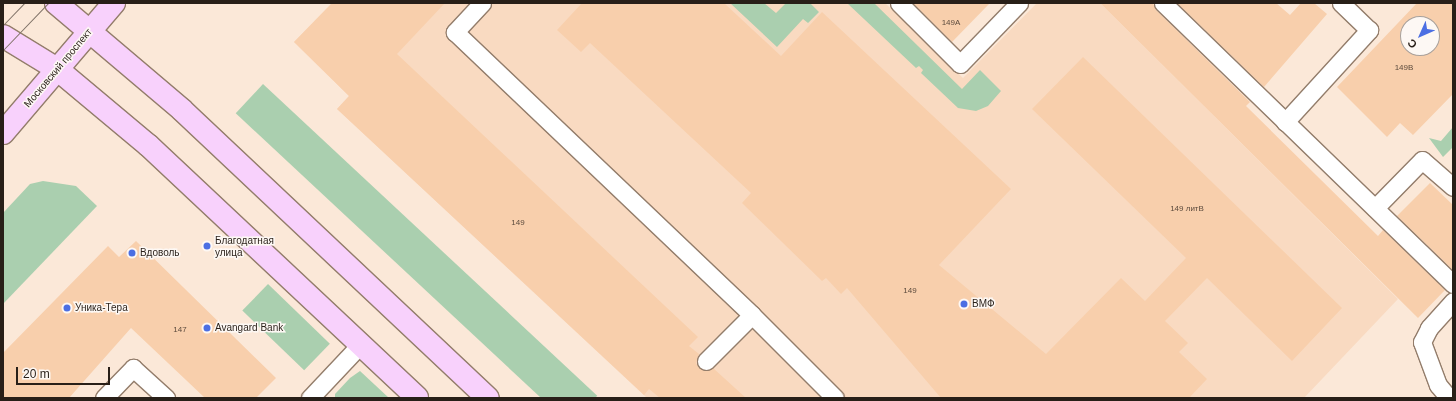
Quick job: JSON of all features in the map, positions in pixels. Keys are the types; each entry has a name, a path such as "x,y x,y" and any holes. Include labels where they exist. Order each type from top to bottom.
{"main road":[{"path":"56,3 88,32 182,110 488,398"},
{"name":"Московский проспект","path":"3,133 114,3"},
{"path":"3,36 57,69 148,145 417,398"}],"lane":[{"path":"482,3 455,32 752,315 836,398"},
{"path":"899,3 960,64 1019,3"},
{"path":"1163,3 1453,284"},
{"path":"1285,122 1369,30 1341,3"},
{"path":"1375,208 1422,160 1453,187"},
{"path":"1449,398 1438,385 1422,342 1429,328 1453,301"},
{"path":"706,361 752,315"},
{"path":"310,398 360,345"},
{"path":"104,398 134,368 166,398"}],"shaded area":[{"path":"332,3 885,3 963,78 1037,3 1100,3 1398,299 1304,398 647,398 337,109 349,96 294,42"}],"green space":[{"path":"730,3 764,3 776,13 786,3 810,3 819,12 808,23 803,19 777,47"},
{"path":"847,3 874,3 962,89 980,70 1001,91 988,106 976,111 958,108 921,73 923,70 919,66 916,68"},
{"path":"263,84 597,396 595,398 541,398 236,113"},
{"path":"1453,127 1453,147 1443,157 1429,138 1441,141"},
{"path":"43,181 76,186 97,206 3,304 3,213 30,184"},
{"path":"268,284 330,344 304,370 242,311"},
{"path":"360,371 389,398 335,398 335,394 350,378"}],"building":[{"path":"332,3 445,3 397,54 698,337 689,346 699,354 696,363 699,368 708,371 713,368 746,398 660,398 649,389 644,395 337,109 349,96 294,42"},
{"path":"582,3 724,3 781,56 822,12 1011,189 939,265 1046,354 1121,278 1145,301 1186,258 1032,109 1083,57 1342,308 1292,361 1207,278 1165,321 1188,343 1179,352 1207,379 1189,398 941,398 847,288 841,294 826,278 822,281 742,203 751,193 590,43 581,52 557,30"},
{"path":"913,3 990,3 952,42"},
{"path":"1100,3 1153,3 1156,10 1250,102 1246,106 1378,236 1383,230 1445,290 1418,318"},
{"path":"1177,3 1276,3 1290,15 1301,3 1314,3 1327,14 1264,87"},
{"path":"1417,3 1453,3 1453,94 1413,135 1400,123 1387,137 1337,87 1400,21 1400,56 1440,56 1440,16 1405,16"},
{"path":"1430,183 1453,205 1453,270 1397,216"},
{"path":"136,241 276,378 256,398 205,398 131,328 69,398 3,398 3,353 108,246 119,257"}],"tram line":[{"path":"3,25 24,3"},
{"path":"3,50 48,3"}],"place":[{"name":"Благодатная улица","path":"207,246"},
{"name":"Вдоволь","path":"132,253"},
{"name":"ВМФ","path":"964,304"},
{"name":"Уника-Тера","path":"67,308"},
{"name":"Avangard Bank","path":"207,328"}]}
